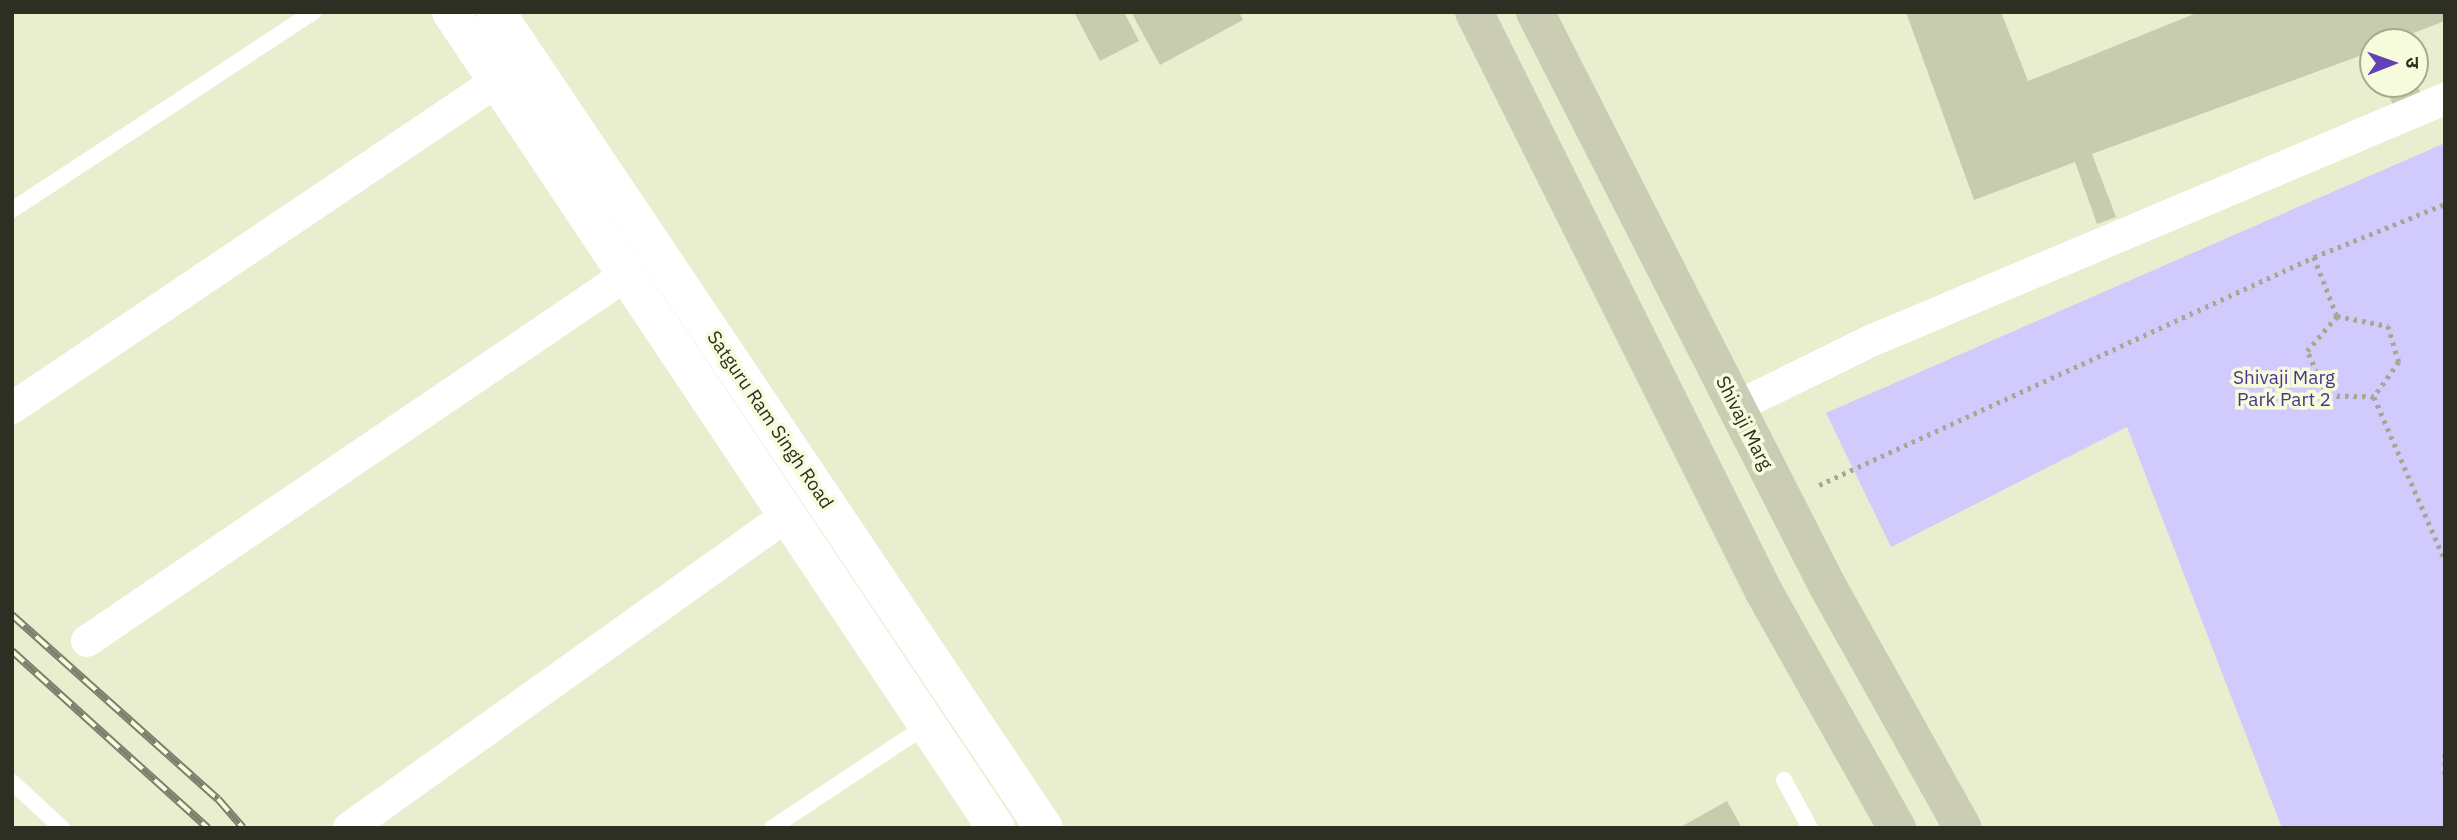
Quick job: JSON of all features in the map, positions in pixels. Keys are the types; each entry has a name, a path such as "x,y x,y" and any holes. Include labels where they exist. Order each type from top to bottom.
{"main road":[{"path":"1474,12 1764,592 1897,828"},
{"name":"Shivaji Marg","path":"1535,12 1784,501 1963,828"}],"street":[{"name":"Satguru Ram Singh Road","path":"452,12 927,726 986,824"},
{"name":"Satguru Ram Singh Road","path":"496,12 1044,828"},
{"path":"12,408 497,81"},
{"path":"1736,407 1873,341 2445,100"},
{"path":"87,641 626,275"},
{"path":"349,828 786,516"}],"lane":[{"path":"12,210 314,12"},
{"path":"772,828 927,726"},
{"path":"1784,780 1810,828"},
{"path":"12,782 62,828"}],"path":[{"path":"1784,501 2314,257 2445,204"},
{"path":"2314,257 2337,316"},
{"path":"2337,316 2388,327 2399,362 2374,397"},
{"path":"2337,316 2307,351 2327,396 2374,397"},
{"path":"2374,397 2445,560"},
{"path":"2444,776 2445,754"}],"green space":[{"name":"Shivaji Marg Park Part 2","path":"2445,143 2445,828 2282,828 2127,427 1891,547 1826,413"}],"building":[{"path":"1074,12 1124,12 1139,41 1100,61"},
{"path":"1131,12 1239,12 1243,20 1160,65"},
{"path":"1906,12 2001,12 2028,81 2199,12 2445,12 2445,21 2426,28 2359,28 2359,56 2092,154 2116,217 2097,224 2075,162 1974,200"},
{"path":"2390,98 2419,98 2394,108"},
{"path":"1727,801 1742,828 1679,828"}],"railway":[{"path":"12,615 218,799 243,828"},
{"path":"12,651 208,828"}]}
